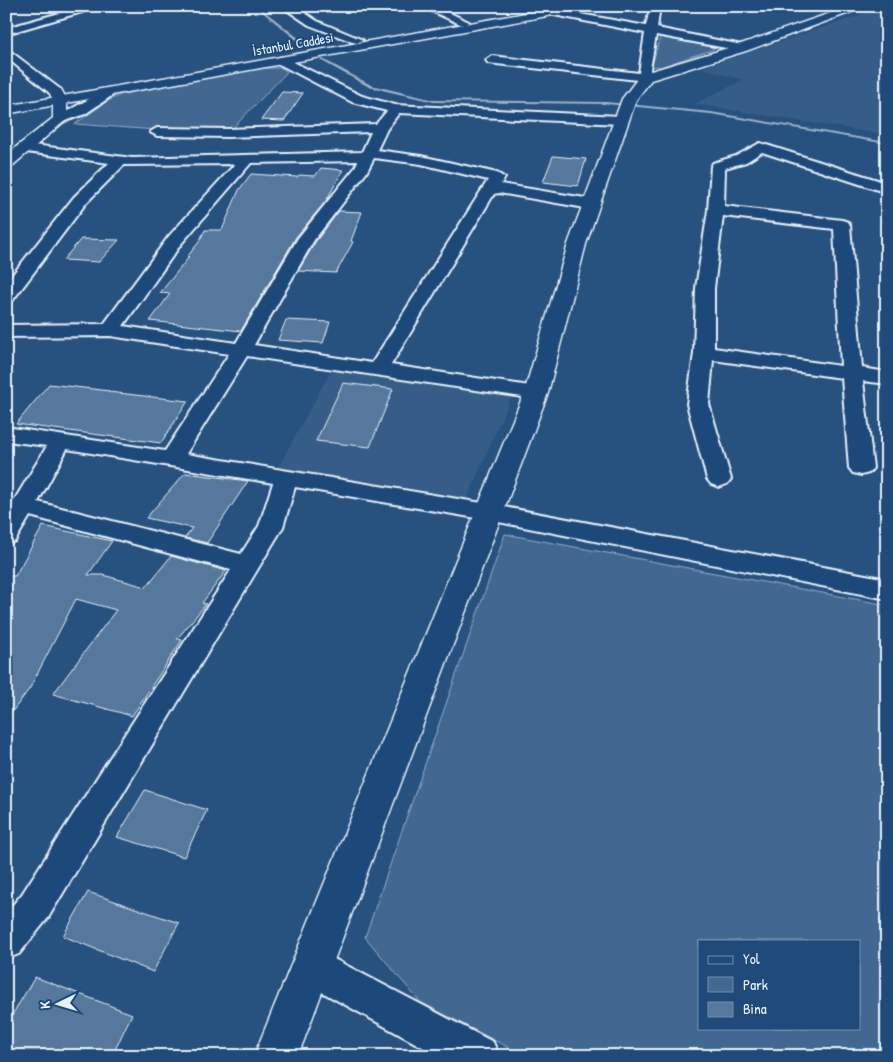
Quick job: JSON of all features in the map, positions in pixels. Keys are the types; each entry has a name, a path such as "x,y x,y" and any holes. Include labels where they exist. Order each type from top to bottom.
{"street":[{"path":"56,6 70,14"},
{"path":"6,31 98,6"},
{"path":"286,6 313,23 358,40"},
{"path":"425,6 464,22"},
{"name":"İstanbul Caddesi","path":"6,110 58,96 358,40 464,22 586,6"},
{"path":"492,60 646,77 742,48 864,6"},
{"path":"552,9 651,31 742,48"},
{"name":"İstanbul Caddesi","path":"6,101 109,92 283,61 552,9"},
{"path":"276,1056 536,393 577,244 624,112 646,77 644,69 654,13"},
{"path":"6,51 58,96 60,119"},
{"path":"283,61 357,98 395,109 624,112"},
{"path":"6,162 26,148 60,119 80,111 109,92"},
{"path":"171,458 242,349 306,238 361,170 380,128 395,109"},
{"path":"157,132 228,133 380,128"},
{"path":"719,479 698,404 704,354 705,288 716,210 718,166 741,159 760,146 887,188"},
{"path":"26,148 121,160 246,160 367,154 421,160 497,178 378,370"},
{"path":"6,296 80,200 121,160"},
{"path":"110,330 175,240 246,160"},
{"path":"488,192 500,188 591,204"},
{"path":"716,210 842,225 852,375 861,468"},
{"path":"6,331 110,330 536,393"},
{"path":"704,354 852,375 887,378"},
{"path":"6,434 171,458 488,512 887,589"},
{"path":"6,535 61,441"},
{"path":"6,941 35,906 271,527 286,478"},
{"path":"23,506 247,566"},
{"path":"311,966 479,1056"}],"shaded area":[{"path":"887,6 887,135 694,104 743,80 701,68"},
{"path":"331,371 511,397 467,499 277,469"}],"green space":[{"path":"660,37 712,47 714,49 660,67 652,66"},
{"path":"264,68 282,68 287,72 229,132 169,131 75,124 106,102 124,93"},
{"path":"505,534 887,605 887,1056 525,1056 420,1002 365,937"}],"building":[{"path":"282,92 303,93 284,121 261,120"},
{"path":"553,156 586,159 578,186 543,182"},
{"path":"321,168 343,170 326,201 296,237 241,331 150,321 170,294 160,293 189,257 187,257 199,242 205,230 222,230 239,190 251,174 297,177 299,175 315,176"},
{"path":"339,211 362,212 351,241 353,242 336,273 298,271 316,241"},
{"path":"81,239 119,240 99,262 63,260"},
{"path":"286,320 330,322 323,343 278,340"},
{"path":"343,383 393,389 370,447 316,441"},
{"path":"49,384 188,401 161,443 16,424"},
{"path":"185,473 248,481 207,543 185,538 192,528 146,518"},
{"path":"43,526 112,541 88,575 103,575 146,587 171,556 226,571 202,603 206,604 177,639 182,640 132,716 53,694 116,610 76,599 30,688 6,720 6,576 15,576"},
{"path":"145,790 207,810 184,857 117,837"},
{"path":"88,892 179,923 153,972 63,936"},
{"path":"35,977 132,1014 112,1056 6,1056 6,1025"}],"waterway":[{"path":"256,6 305,45"},
{"path":"321,59 370,86 434,101 606,103 711,113 887,143"}]}
